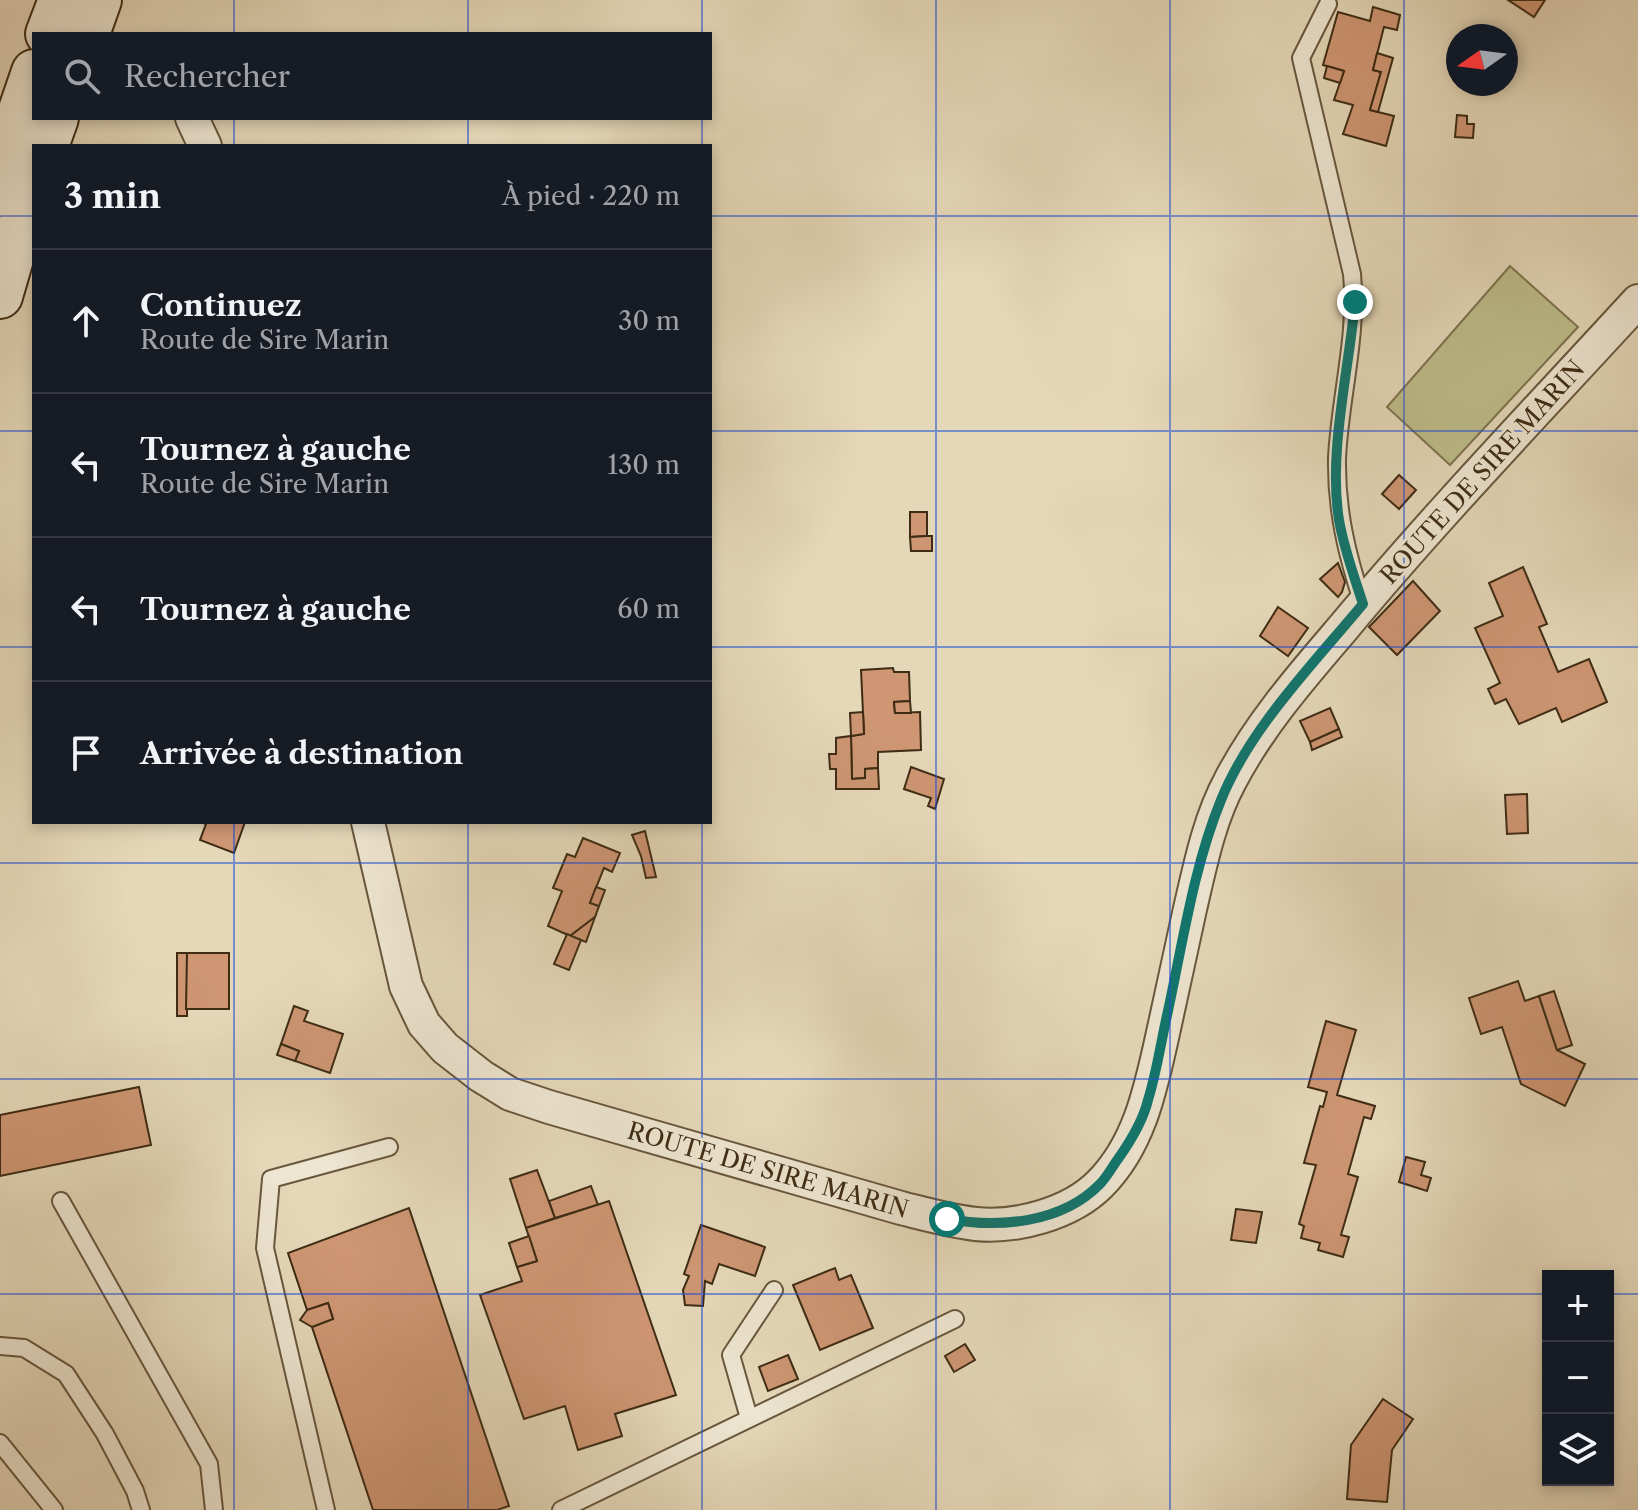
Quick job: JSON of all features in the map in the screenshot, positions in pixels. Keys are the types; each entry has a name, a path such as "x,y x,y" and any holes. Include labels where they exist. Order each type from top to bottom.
{"main road":[{"path":"60,27 99,0"},
{"path":"0,194 7,151 32,78"},
{"path":"47,144 55,120"},
{"path":"0,296 32,187"}],"street":[{"path":"193,120 204,144"},
{"name":"ROUTE DE SIRE MARIN","path":"368,824 406,986 424,1024 445,1048 510,1094 901,1208 977,1224 1004,1224 1030,1219 1082,1199 1101,1183 1128,1144 1148,1103 1200,864 1220,800 1245,753 1286,696 1363,604 1638,301"}],"lane":[{"path":"1328,4 1301,58 1352,274 1355,302 1337,455 1337,488 1339,518 1363,604"},
{"path":"326,1510 265,1248 271,1179 389,1147"},
{"path":"61,1201 209,1464 214,1510"},
{"path":"749,1418 731,1355 774,1290"},
{"path":"561,1510 955,1319"},
{"path":"0,1346 24,1348 66,1374 105,1434 135,1491 141,1510"},
{"path":"0,1443 54,1510"}],"shaded area":[{"path":"1510,266 1578,327 1450,465 1387,407"}],"building":[{"path":"1508,0 1545,0 1534,17"},
{"path":"1373,7 1400,15 1397,30 1384,27 1373,70 1381,72 1370,110 1394,116 1386,146 1343,134 1353,105 1334,100 1344,71 1323,65 1338,12 1370,21"},
{"path":"1377,53 1393,58 1378,112 1370,110 1381,72 1373,70"},
{"path":"1327,66 1344,71 1340,83 1324,78"},
{"path":"1457,115 1467,116 1467,124 1474,124 1473,138 1455,137"},
{"path":"1399,475 1416,490 1399,509 1382,494"},
{"path":"910,512 927,512 927,536 910,537"},
{"path":"932,536 932,551 911,551 910,537"},
{"path":"1338,563 1345,582 1338,597 1320,579"},
{"path":"1523,567 1547,624 1539,627 1558,672 1589,659 1607,702 1562,722 1556,708 1519,724 1506,699 1495,704 1488,689 1500,683 1475,628 1503,616 1489,583"},
{"path":"1413,581 1440,611 1397,655 1369,627"},
{"path":"1278,607 1308,628 1288,656 1260,636"},
{"path":"893,668 894,672 909,672 910,701 894,702 895,713 920,712 921,750 878,752 878,768 865,769 865,778 852,779 851,736 864,734 861,670"},
{"path":"910,701 911,713 895,713 894,702"},
{"path":"1330,708 1339,729 1310,742 1300,721"},
{"path":"863,712 864,734 851,736 850,713"},
{"path":"1339,729 1342,737 1312,750 1310,742"},
{"path":"851,736 852,779 865,778 865,769 878,768 879,789 836,789 836,769 830,769 829,754 836,754 836,738"},
{"path":"911,767 944,779 935,809 928,806 931,798 904,789"},
{"path":"1527,794 1528,833 1507,834 1505,795"},
{"path":"206,824 244,824 234,853 200,840"},
{"path":"645,831 656,877 646,878 632,835"},
{"path":"583,838 620,853 612,872 604,868 590,903 599,906 595,917 570,936 548,926 562,891 553,888 567,854 575,857"},
{"path":"596,887 605,890 599,906 590,903"},
{"path":"595,917 586,942 570,936"},
{"path":"567,934 581,940 569,970 554,964"},
{"path":"177,953 187,953 187,1016 177,1016"},
{"path":"187,953 229,953 229,1009 186,1009"},
{"path":"1518,981 1525,1001 1539,996 1557,1050 1585,1064 1565,1106 1521,1084 1502,1027 1481,1034 1469,998"},
{"path":"1554,991 1572,1045 1557,1050 1539,996"},
{"path":"294,1006 308,1011 304,1021 343,1034 330,1073 295,1061 299,1051 281,1044"},
{"path":"1326,1021 1356,1030 1337,1095 1375,1106 1371,1119 1364,1117 1348,1174 1358,1177 1341,1235 1349,1237 1343,1257 1318,1250 1320,1243 1301,1238 1304,1226 1299,1224 1316,1165 1304,1163 1327,1092 1308,1087"},
{"path":"281,1044 299,1051 295,1061 277,1055"},
{"path":"139,1087 151,1145 0,1176 0,1115"},
{"path":"1406,1157 1425,1162 1421,1175 1431,1178 1427,1191 1399,1182"},
{"path":"537,1170 555,1218 526,1228 510,1179"},
{"path":"591,1186 598,1205 555,1218 549,1201"},
{"path":"609,1201 676,1395 615,1414 622,1436 578,1450 565,1406 524,1419 480,1295 522,1281 517,1267 537,1261 526,1228"},
{"path":"409,1208 509,1506 497,1510 373,1510 312,1327 333,1319 328,1303 307,1310 288,1253"},
{"path":"1236,1209 1262,1212 1256,1243 1231,1240"},
{"path":"701,1225 765,1247 755,1276 719,1264 712,1284 705,1281 703,1306 685,1305 683,1290 689,1276 684,1274"},
{"path":"529,1236 537,1261 517,1267 509,1243"},
{"path":"835,1268 839,1280 851,1275 873,1328 820,1350 793,1285"},
{"path":"328,1303 333,1319 312,1327 300,1320 307,1310"},
{"path":"965,1344 975,1360 954,1372 945,1356"},
{"path":"788,1355 798,1379 768,1391 759,1367"},
{"path":"1383,1399 1413,1419 1392,1450 1387,1502 1347,1499 1351,1445"}],"route":[{"path":"947,1219 1004,1224 1030,1219 1082,1199 1101,1183 1128,1144 1148,1103 1200,864 1220,800 1245,753 1286,696 1363,604 1339,518 1337,488 1337,455 1355,302"}]}
